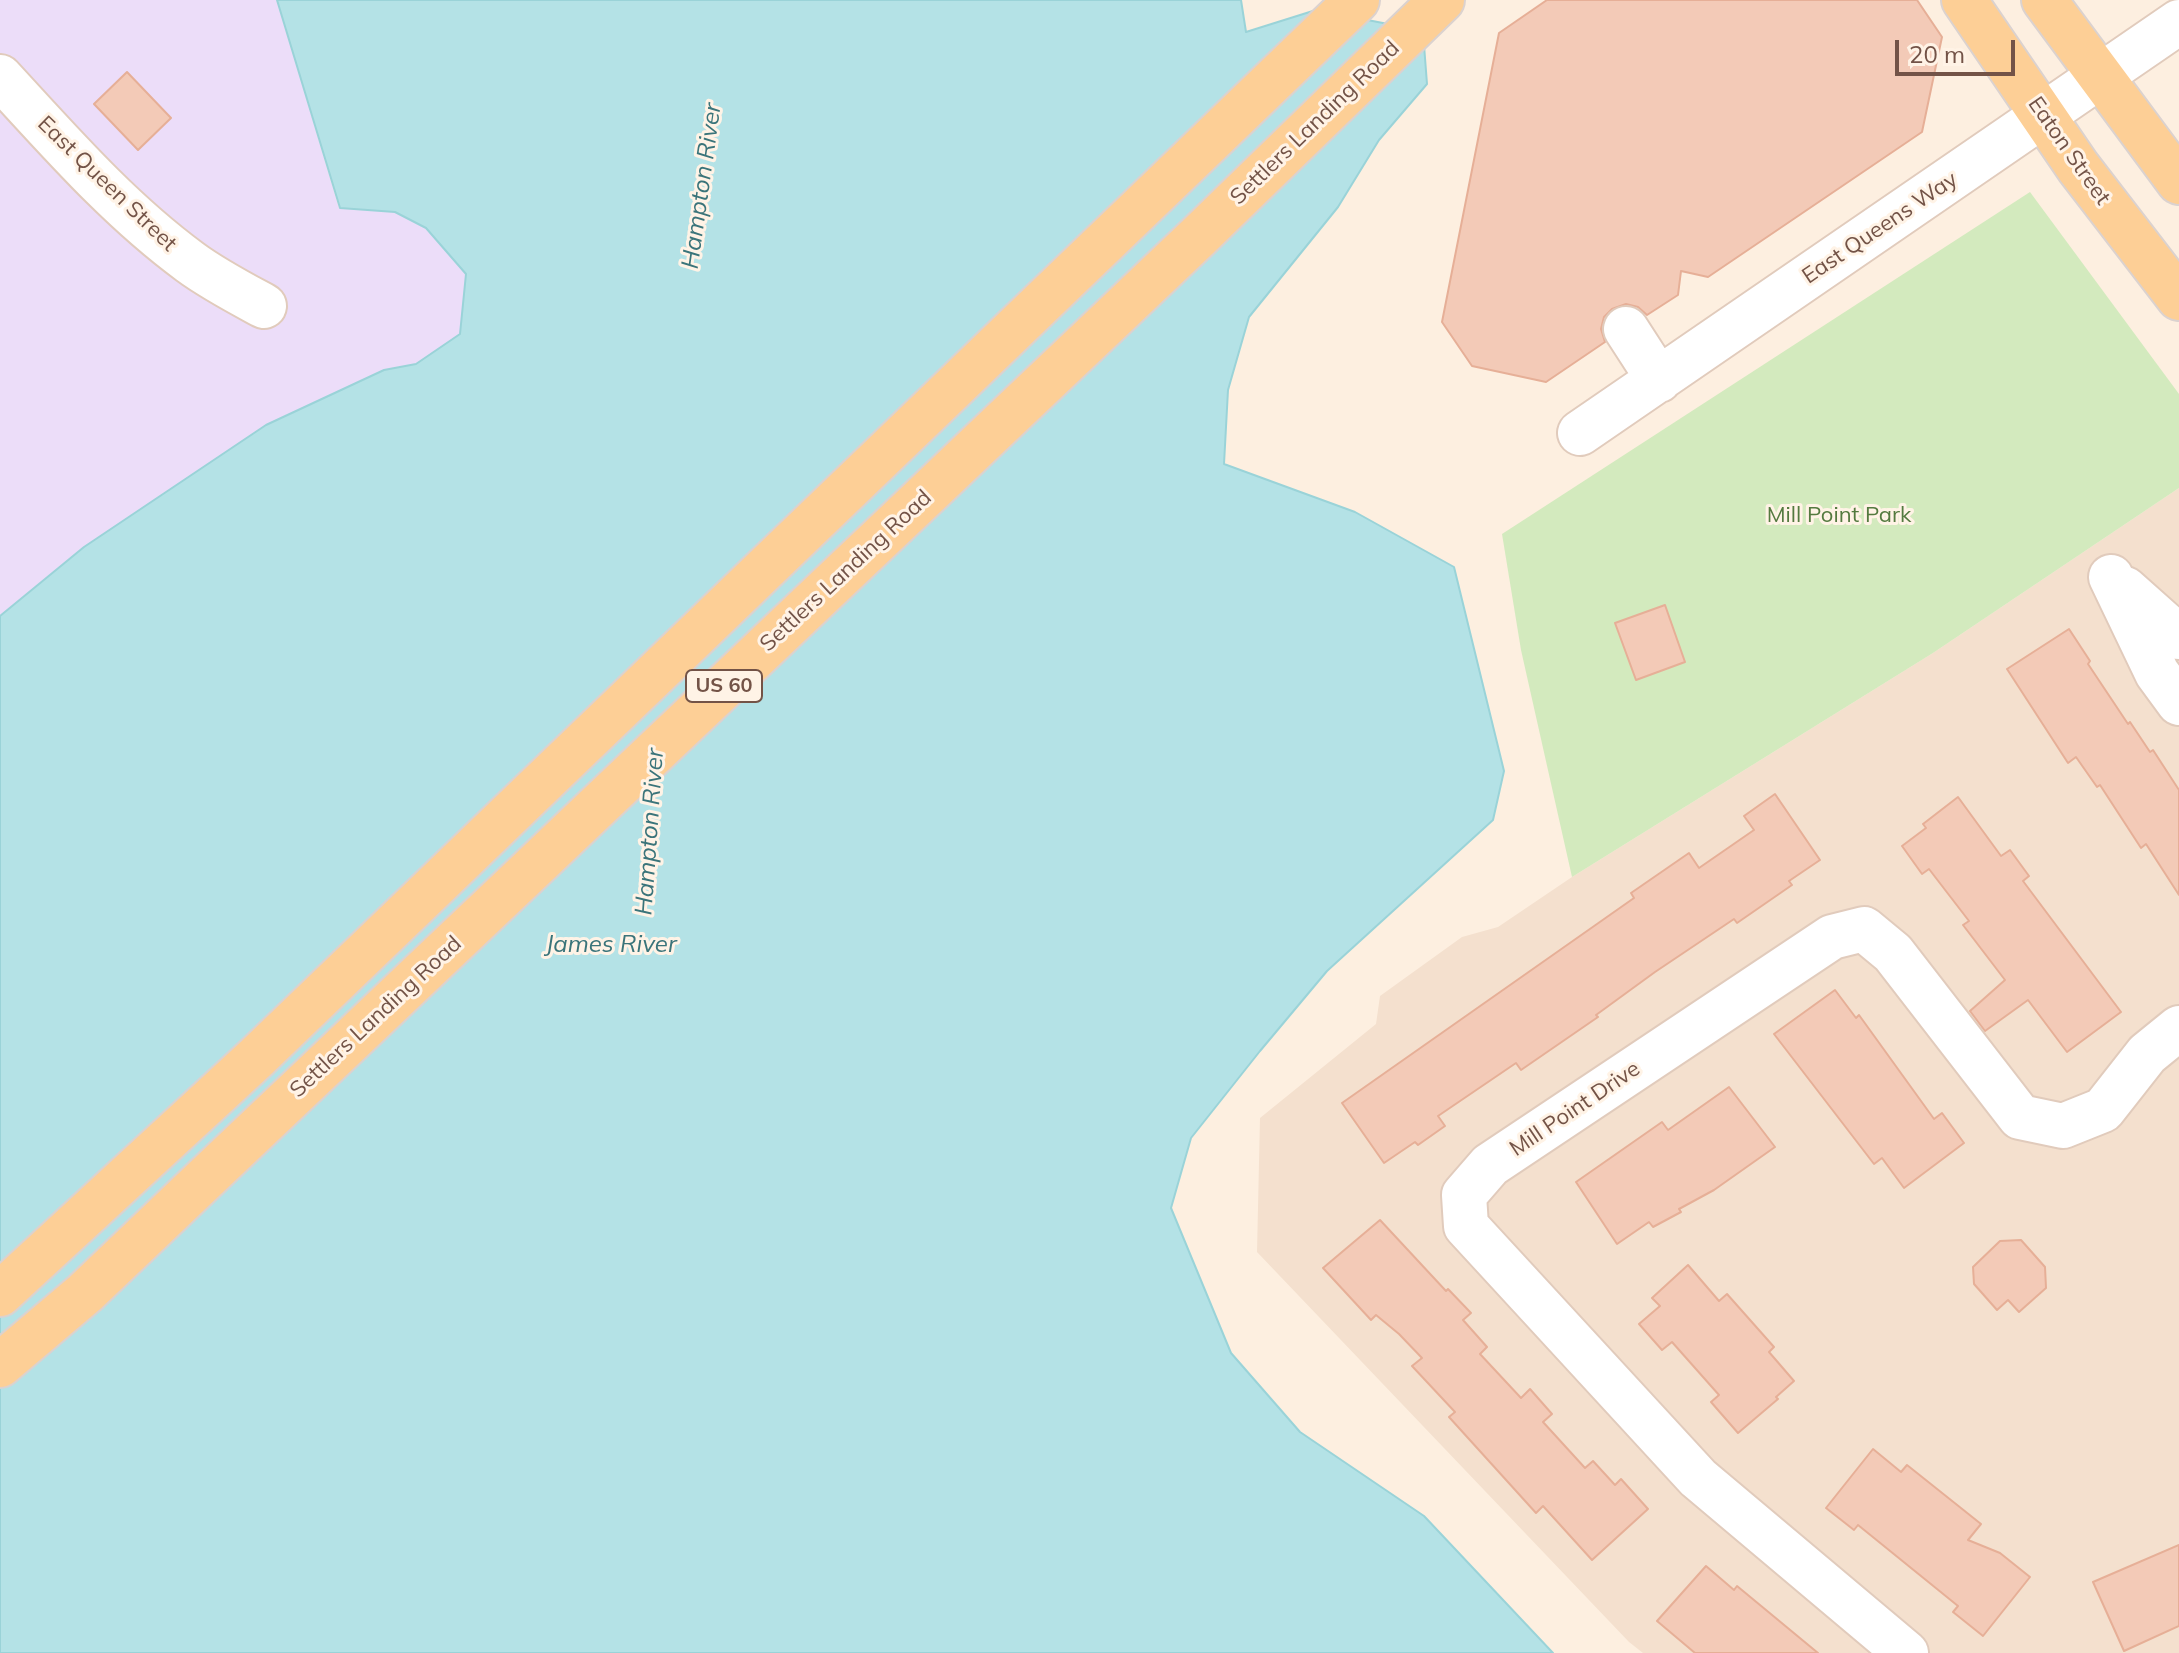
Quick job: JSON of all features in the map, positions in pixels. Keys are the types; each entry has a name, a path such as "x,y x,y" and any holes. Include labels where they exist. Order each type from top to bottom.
{"main road":[{"name":"US 60","path":"0,1294 267,1047 1357,0"},
{"name":"Settlers Landing Road","path":"0,1365 85,1293 1175,258 1442,0"},
{"name":"Eaton Street","path":"1964,0 2078,167 2179,298"},
{"path":"2044,0 2179,182"}],"street":[{"name":"East Queens Way","path":"1580,433 2179,22"},
{"name":"East Queen Street","path":"0,77 143,224 219,282 264,306"},
{"path":"1626,329 1659,380"},
{"path":"2179,637 2111,577 2157,673 2179,703"},
{"name":"Mill Point Drive","path":"1906,1653 1698,1478 1466,1226 1464,1195 1490,1165 1832,937 1864,929 1893,953 2020,1117 2063,1126 2103,1110 2147,1054 2179,1028"}],"shaded area":[{"path":"0,0 277,0 339,208 395,212 426,228 466,274 460,334 416,364 384,370 266,425 84,547 0,616"},
{"path":"2179,488 2179,1653 1643,1653 1629,1642 1257,1252 1260,1118 1376,1024 1380,996 1462,937 1498,927 1572,877 1933,653"}],"green space":[{"name":"Mill Point Park","path":"2030,192 2179,394 2179,488 1933,653 1572,877 1521,650 1502,534"}],"water":[{"name":"James River","path":"277,0 1241,0 1246,32 1316,10 1388,24 1424,45 1427,84 1379,140 1338,207 1249,317 1228,390 1224,464 1355,512 1454,567 1504,771 1493,820 1327,971 1191,1138 1171,1208 1231,1353 1300,1432 1424,1516 1553,1653 0,1653 0,616 84,547 266,425 384,370 416,364 460,334 466,274 426,228 395,212 340,208"}],"building":[{"path":"1547,0 1917,0 1942,37 1922,132 1708,277 1681,271 1678,295 1647,315 1638,307 1626,304 1612,309 1604,317 1601,329 1605,342 1546,382 1472,366 1442,322 1499,33"},
{"path":"127,72 171,118 138,150 94,104"},
{"path":"1665,605 1685,662 1636,680 1615,623"},
{"path":"2069,629 2128,724 2130,722 2150,752 2153,750 2179,790 2179,895 2146,844 2141,848 2100,785 2097,787 2076,757 2068,763 2007,669"},
{"path":"1775,794 1820,860 1789,881 1792,885 1737,923 1734,919 1655,972 1596,1015 1598,1017 1521,1070 1516,1063 1438,1116 1445,1126 1384,1163 1342,1103 1634,898 1631,893 1689,853 1699,868 1754,830 1744,816"},
{"path":"1958,797 2001,856 2010,850 2029,876 2023,881 2121,1012 2067,1052 2028,1000 1985,1031 1970,1011 2005,980 1963,925 1969,921 1929,869 1922,874 1902,846 1926,828 1923,824"},
{"path":"1835,990 1856,1018 1859,1015 1934,1119 1942,1113 1964,1143 1904,1188 1882,1158 1874,1164 1774,1034"},
{"path":"1729,1087 1775,1147 1714,1190 1679,1209 1681,1212 1653,1227 1649,1222 1617,1244 1576,1182 1662,1122 1668,1130"},
{"path":"1380,1220 1446,1291 1448,1289 1471,1313 1463,1320 1487,1347 1480,1354 1521,1398 1530,1389 1552,1414 1543,1422 1585,1468 1593,1461 1615,1485 1621,1479 1648,1509 1592,1560 1543,1506 1536,1513 1449,1417 1455,1412 1412,1366 1422,1358 1376,1315 1371,1320 1323,1268"},
{"path":"2021,1240 2045,1267 2046,1288 2019,1312 2008,1300 1997,1310 1974,1284 1973,1267 2000,1241"},
{"path":"1688,1265 1719,1301 1727,1294 1774,1347 1769,1352 1794,1381 1738,1433 1711,1402 1719,1395 1672,1342 1662,1350 1639,1324 1660,1306 1652,1298"},
{"path":"1873,1449 1901,1472 1907,1465 1981,1524 1968,1540 2000,1553 2030,1577 1983,1636 1953,1612 1958,1606 1858,1525 1854,1530 1826,1508"},
{"path":"2179,1545 2179,1626 2124,1651 2093,1582"},
{"path":"1706,1566 1734,1590 1737,1586 1818,1653 1695,1653 1657,1621"}],"water label":[{"name":"Hampton River","path":"702,186"},
{"name":"Hampton River","path":"650,832"}]}
